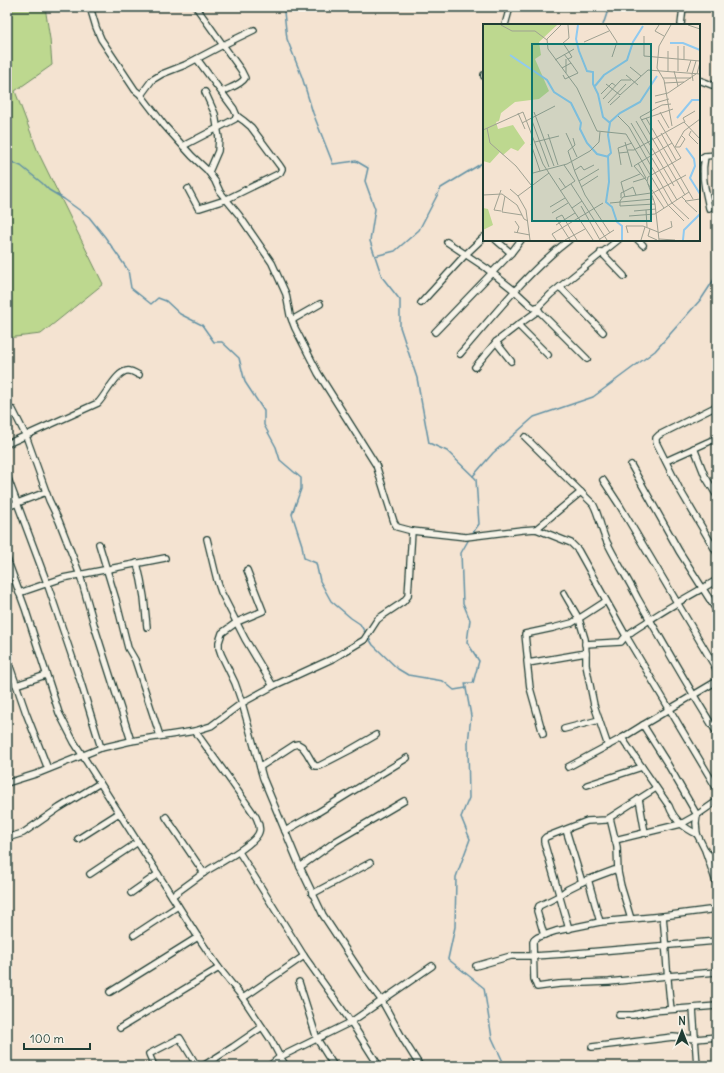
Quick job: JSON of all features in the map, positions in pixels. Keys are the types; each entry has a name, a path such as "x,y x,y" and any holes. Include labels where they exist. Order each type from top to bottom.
{"street":[{"path":"90,7 100,39 135,90 141,95 164,125 209,172 225,200 239,215 272,263 286,294 295,328 318,373 376,465 395,525 399,528 412,531 466,537 530,529 575,546 626,636 717,789"},
{"path":"196,7 241,70 245,78 244,81 222,92"},
{"path":"505,24 510,7"},
{"path":"680,24 683,7"},
{"path":"141,95 156,77 185,65 254,30"},
{"path":"188,189 198,208 200,208 225,200 280,173 282,169 251,128 237,116 234,109 197,59"},
{"path":"700,80 712,85 717,85"},
{"path":"205,92 215,114 219,138 218,151 209,172"},
{"path":"183,146 235,119 237,116"},
{"path":"700,158 705,156 717,155"},
{"path":"705,156 703,179 709,208"},
{"path":"421,303 466,254 483,238"},
{"path":"497,241 511,253"},
{"path":"435,332 511,253 520,241"},
{"path":"460,354 515,291 552,253 568,241"},
{"path":"475,367 496,342 538,309 560,287 601,252 617,241"},
{"path":"639,241 643,245"},
{"path":"448,242 486,268 515,291 532,307 538,309 587,359"},
{"path":"601,252 624,276"},
{"path":"560,287 603,332"},
{"path":"292,320 320,304"},
{"path":"518,325 548,355"},
{"path":"496,342 511,361"},
{"path":"7,444 98,402 102,399 112,383 121,373 131,371 139,375"},
{"path":"717,406 659,434 656,438 656,442 680,490 717,553"},
{"path":"13,410 26,436 46,492 80,575 95,628 131,741"},
{"path":"525,436 593,504 606,542 693,695 717,733"},
{"path":"666,462 717,438"},
{"path":"694,448 705,476 717,496"},
{"path":"631,465 693,575 717,611"},
{"path":"7,476 47,583 81,683 101,748"},
{"path":"604,480 717,670"},
{"path":"7,507 46,492"},
{"path":"536,530 581,492"},
{"path":"7,783 101,748 131,741 194,731 211,726 242,703 273,686 334,658 364,640 377,620 408,596 412,531"},
{"path":"207,539 217,580 224,598 245,639 273,686"},
{"path":"99,544 116,600 128,648 134,657 160,736"},
{"path":"19,593 47,583 80,575 165,558"},
{"path":"7,560 59,713 82,755 198,937 243,998 286,1066"},
{"path":"137,563 142,580 147,627"},
{"path":"247,570 263,611 237,622 222,633 219,648 235,683 242,703 263,778 300,867 323,915 362,974 382,1001 420,1066"},
{"path":"585,644 622,642 626,636 650,619 717,580"},
{"path":"564,593 579,619 585,644 586,665 591,695 608,746"},
{"path":"543,734 530,688 525,634 572,623 606,601"},
{"path":"527,661 530,663 586,653"},
{"path":"7,658 26,713 48,769"},
{"path":"16,685 46,675"},
{"path":"568,767 622,738 717,681"},
{"path":"564,729 599,720"},
{"path":"643,725 667,763 697,816 697,834 715,871 717,885"},
{"path":"172,896 204,873 239,852 259,833 259,823 256,817 194,731"},
{"path":"260,767 294,745 298,744 302,746 311,762 315,766 319,766 376,736"},
{"path":"622,738 669,806 674,816 681,824 697,834"},
{"path":"285,831 407,758"},
{"path":"587,785 642,767"},
{"path":"7,840 10,837 23,833 59,808 100,783"},
{"path":"569,929 544,839 587,822 606,820 656,788"},
{"path":"639,799 645,833"},
{"path":"300,867 336,841 404,801"},
{"path":"615,840 681,824 697,816 717,801"},
{"path":"78,839 119,813"},
{"path":"166,817 204,873"},
{"path":"610,818 617,848 618,872 631,919"},
{"path":"566,830 582,882"},
{"path":"90,874 138,842"},
{"path":"705,850 717,862"},
{"path":"239,852 304,956 350,1022 378,1066"},
{"path":"312,894 370,863"},
{"path":"544,935 537,911 539,906 588,879 614,870 617,870 618,872"},
{"path":"131,892 158,874"},
{"path":"588,879 600,922"},
{"path":"134,935 178,906"},
{"path":"717,909 600,922 544,935 538,937 533,942 534,979 537,987 717,972"},
{"path":"663,916 670,1009"},
{"path":"110,992 198,937"},
{"path":"476,966 511,956 533,956 717,941"},
{"path":"243,998 304,956"},
{"path":"269,1066 280,1058 350,1022 432,966"},
{"path":"120,1028 220,968"},
{"path":"298,982 317,1039 334,1066"},
{"path":"619,1015 633,1015 670,1009 717,1006"},
{"path":"693,1008 698,1066"},
{"path":"203,1066 262,1027"},
{"path":"592,1047 673,1037 696,1039 717,1038"},
{"path":"154,1066 149,1054 180,1038 197,1066"}],"green space":[{"path":"7,7 45,7 52,65 15,91 38,152 103,284 41,334 7,338"}],"waterway":[{"path":"282,7 284,12 287,39 333,164 356,161 368,168 365,181 375,209 370,241 382,277 400,300 400,327 417,378 429,443 447,451 476,479 479,524 472,534"},
{"path":"603,24 609,7"},
{"path":"7,160 21,166 49,190 89,217 128,270 131,288 151,304 158,298 166,301 180,314 202,325 214,342 222,342 239,358 245,382 264,411 264,425 276,447 280,460 301,478 301,489 292,514 302,545 304,558 316,563 320,581 331,601 360,624 366,634"},
{"path":"375,256 395,251 419,230 441,188 483,163"},
{"path":"473,476 493,453 534,417 593,397 655,351 702,298 717,275"},
{"path":"469,539 461,553 463,603 470,620 467,642 479,661 473,683 465,683 471,716 468,743 469,798 461,817 470,839 456,877 455,927 448,959 484,988 492,1038 505,1066"},
{"path":"368,637 373,645 398,669 408,675 443,681 454,690 466,688"}]}
